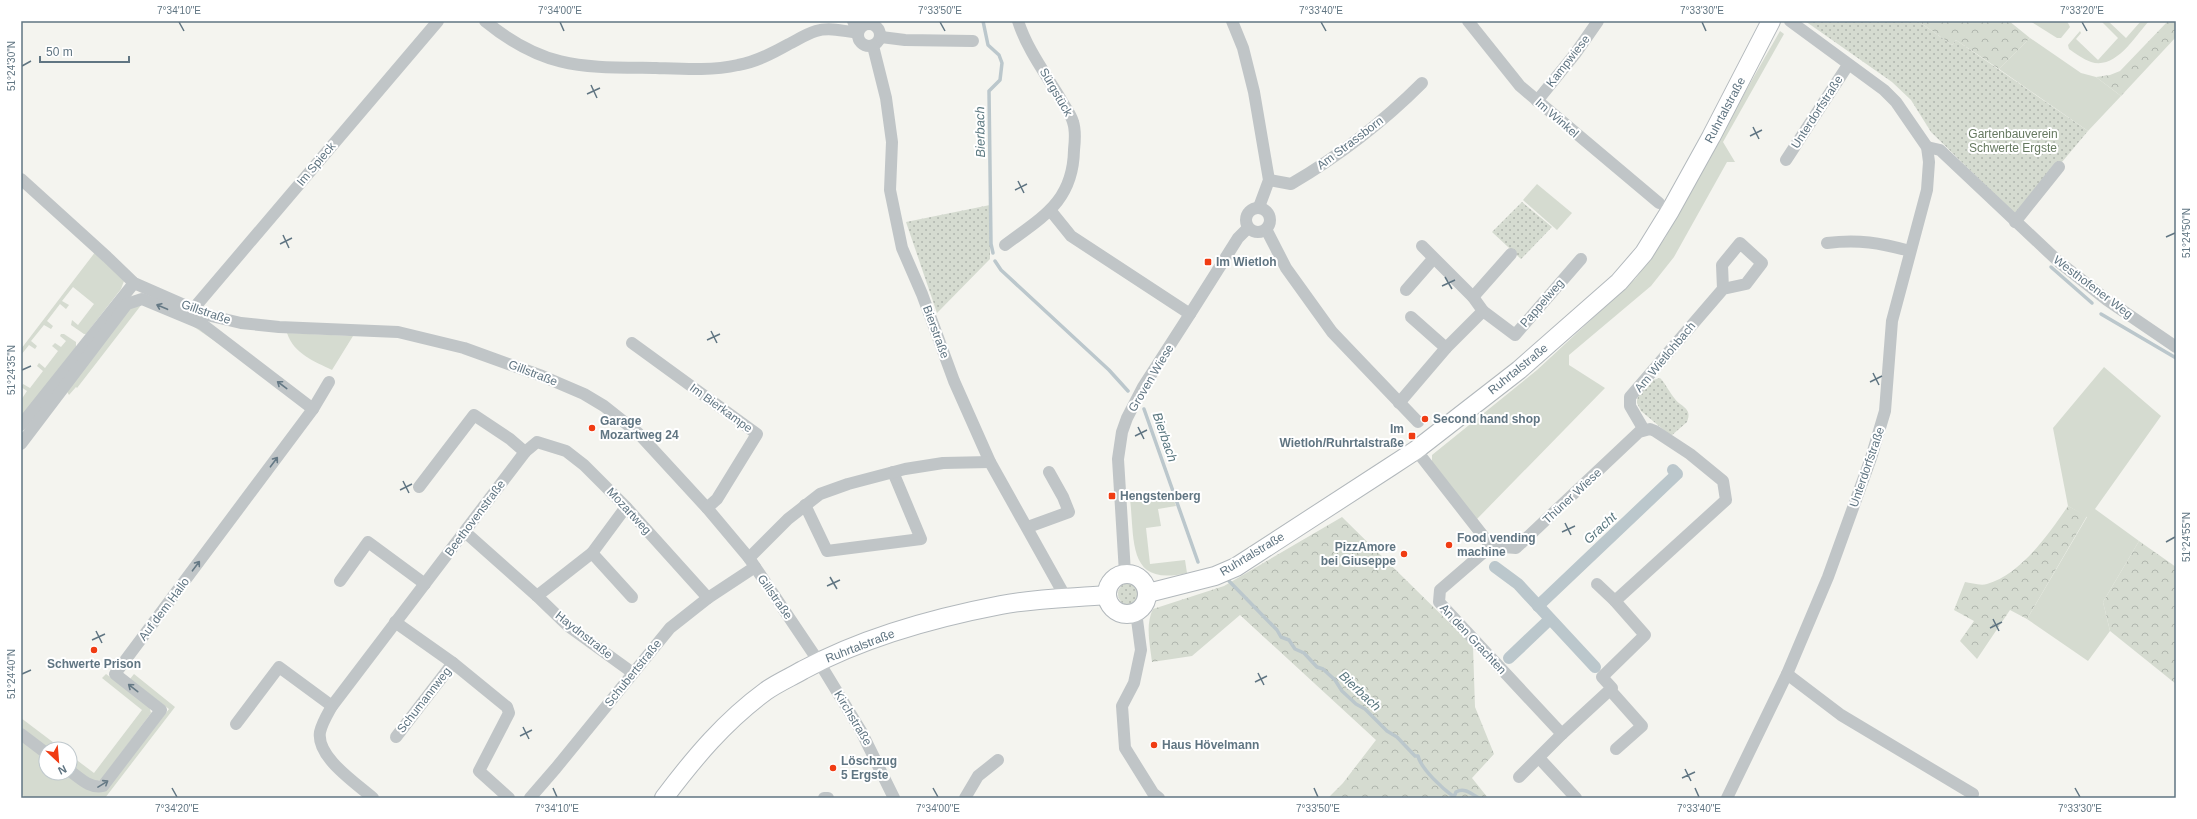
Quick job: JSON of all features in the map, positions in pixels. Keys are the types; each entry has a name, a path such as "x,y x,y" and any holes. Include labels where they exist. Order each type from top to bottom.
{"main road":[{"name":"Ruhrtalstraße","path":"1148,593 1215,576 1236,567 1416,450 1519,370 1619,282 1644,253 1670,211 1711,137 1771,21"},
{"path":"1125,573 1138,576 1147,586 1148,593 1145,604 1136,612 1128,614 1120,613 1108,603 1107,595 1109,585 1115,577 1125,573"},
{"name":"Ruhrtalstraße","path":"664,798 692,761 723,727 767,690 818,662 848,649 922,623 1001,605 1107,595"}],"street":[{"name":"Im Spieck","path":"194,308 438,21"},
{"path":"485,21 511,41 542,56 562,63 586,67 610,68 689,70 738,65 760,58 816,31 827,29 858,33"},
{"path":"854,21 862,44 905,40 973,41"},
{"name":"Sürgstück","path":"1005,245 1050,210 1065,191 1072,178 1075,136 1073,122 1037,59 1026,43 1018,21"},
{"path":"1232,21 1243,48 1254,92 1269,180 1259,207 1249,211 1246,216 1248,228 1256,232 1266,229 1270,225 1269,213 1259,207"},
{"name":"Im Winkel","path":"1468,21 1520,86 1659,203"},
{"name":"Kampwiese","path":"1537,100 1575,54 1598,21"},
{"name":"Unterdorfstraße","path":"1727,798 1787,674 1828,577 1871,458 1885,411 1892,321 1927,190 1929,162 1927,147 1896,102 1884,90 1790,21"},
{"path":"858,33 865,24 872,23 879,28 877,42"},
{"name":"Bierstraße","path":"877,42 892,142 890,190 902,248 922,294 954,381 990,462 1028,527 1066,598"},
{"name":"Unterdorfstraße","path":"1786,160 1848,65"},
{"name":"Am Strassborn","path":"1269,180 1291,184 1332,160 1401,104 1422,83"},
{"name":"Westhofener Weg","path":"1927,147 1940,150 2059,262 2107,300 2176,347"},
{"path":"2015,222 2059,167"},
{"name":"Gillstraße","path":"21,179 134,283 207,315 241,323 279,327 398,332 464,348 542,376 584,394 604,406 638,433 707,508 752,562 818,662"},
{"path":"1050,210 1070,236 1190,314"},
{"name":"Groven Wiese","path":"1125,573 1118,477 1118,460 1122,432 1140,392 1238,238 1248,228"},
{"path":"1266,229 1286,268 1332,332 1418,422"},
{"path":"1827,243 1851,240 1873,242 1910,251"},
{"name":"Pappelweg","path":"1422,246 1433,259 1473,297 1483,311 1515,335 1581,259"},
{"path":"1473,297 1511,254"},
{"path":"1406,290 1433,259"},
{"path":"21,444 29,422 134,283"},
{"name":"Am Wietlohbach","path":"1644,430 1630,406 1630,397 1723,289"},
{"path":"29,422 62,389 127,304 142,298 202,324 314,409"},
{"path":"1399,403 1446,348 1483,311"},
{"path":"1411,317 1446,348"},
{"name":"Im Bierkampe","path":"632,344 756,434 717,499 707,508"},
{"name":"Auf dem Hallo","path":"78,776 97,788 103,786 161,710 115,674 314,409 329,382"},
{"path":"419,486 474,415 525,452"},
{"path":"1615,601 1726,500 1723,481 1690,454 1655,431 1650,429 1644,430"},
{"name":"Thüner Wiese","path":"1491,546 1516,548 1639,432 1644,430"},
{"name":"Beethovenstraße","path":"373,798 324,752 320,734 323,721 332,706 395,622 525,452 537,442"},
{"name":"Mozartweg","path":"537,442 574,456 626,507 708,598"},
{"path":"1416,450 1491,546"},
{"name":"Schubertstraße","path":"530,798 670,628 752,562 805,505 820,494 848,484 893,472 943,463 990,462"},
{"path":"805,505 828,551 921,539 893,472"},
{"path":"1028,527 1069,512 1064,497 1049,472"},
{"path":"537,596 592,553 626,507"},
{"name":"Haydnstraße","path":"465,532 537,596 568,626 633,673"},
{"path":"340,581 368,542 425,584"},
{"name":"An den Grachten","path":"1491,546 1440,590 1438,602 1562,734"},
{"path":"592,553 632,597"},
{"path":"1597,584 1615,601 1645,635 1602,677 1612,688 1610,690 1642,726 1616,749"},
{"path":"1136,612 1141,650 1134,683 1122,706 1125,748 1153,793 1159,798"},
{"name":"Schumannweg","path":"395,622 453,664 507,707 509,713 479,771 509,798"},
{"name":"Kirchstraße","path":"818,662 865,738 894,798"},
{"name":"Schumannweg","path":"396,737 453,664"},
{"path":"236,724 279,667 332,706"},
{"path":"1787,674 1841,715 1973,794"},
{"path":"1520,777 1562,734 1610,690"},
{"path":"21,734 38,747"},
{"path":"1539,758 1576,798"},
{"path":"964,798 978,776 998,760"}],"green space":[{"name":"Gartenbauverein Schwerte Ergste","path":"1805,21 1918,21 1952,45 1956,40 2088,131 2020,212 2014,213 1931,132 1911,100 1892,82"},
{"path":"1918,21 2009,21 2030,38 1999,69 1956,40 1952,45"},
{"path":"2030,21 2067,21 2070,27 2061,38 2057,38"},
{"path":"2101,21 2108,21 2126,38 2141,21 2149,21 2124,50 2109,61 2100,63 2091,62 2069,49 2068,45 2080,31 2081,33 2076,39 2098,60 2118,38"},
{"path":"2168,21 2176,21 2176,37 2121,96 2096,77 2110,75 2120,71"},
{"path":"1780,31 1784,34 1723,142 1735,162 1727,162 1674,257 1651,286 1569,355 1569,365 1605,388 1476,520 1432,463 1432,455 1537,370 1636,278 1665,238"},
{"path":"2030,38 2081,73 2096,77 2121,96 2088,131 1999,69"},
{"path":"1537,184 1572,213 1557,230 1523,200"},
{"path":"1522,202 1552,227 1521,259 1492,232"},
{"path":"990,205 990,259 937,313 906,222"},
{"path":"96,251 124,281 121,289 86,334 84,334 71,325 72,320 78,325 94,304 73,287 62,301 69,305 66,309 60,304 47,321 53,326 51,329 44,325 31,341 37,346 35,349 29,345 21,355 21,349"},
{"path":"136,302 143,302 197,325 218,340 219,344 187,322 142,304 77,388 76,387 69,395 66,390 130,306"},
{"path":"287,333 353,336 332,370 300,352 294,346"},
{"path":"61,334 64,334 76,342 76,347 21,418 21,400 27,391 21,387 23,384 30,388 43,371 37,366 39,363 45,368 58,351 52,346 55,343 61,347 66,341 60,336"},
{"path":"2104,367 2161,416 2095,509 2139,541 2103,602 2110,631 2088,661 2027,619 2087,517 2068,506 2053,428"},
{"path":"1660,378 1677,402 1686,408 1688,414 1687,422 1671,436 1641,411 1637,403 1641,392 1649,386 1653,380"},
{"path":"1168,491 1171,492 1176,506 1158,509 1161,526 1146,528 1150,564 1185,560 1187,573 1168,576 1153,573 1144,567 1138,557 1134,545 1130,499"},
{"path":"2068,506 2087,516 2027,619 2010,610 1977,659 1960,641 1974,621 1954,610 1965,582 1985,585 2011,572 2043,541"},
{"path":"1342,517 1473,646 1475,707 1494,754 1472,778 1488,798 1328,798 1343,783 1376,740 1240,615 1192,656 1152,662 1149,642 1149,622 1153,609 1224,586"},
{"path":"2139,541 2176,567 2176,684 2110,631 2103,602"},
{"path":"1129,583 1137,586 1140,594 1137,602 1129,605 1121,602 1118,594 1121,586"},
{"path":"106,674 149,705 151,713 101,780 94,782 78,771 78,761 94,773 142,710 102,678"},
{"path":"134,674 175,707 105,798 26,798 21,794 21,740 38,754 38,781 76,781 86,788 107,789 169,709 130,679"},
{"path":"21,718 51,741 39,741 21,727"}],"waterway":[{"name":"Bierbach","path":"983,21 988,45 999,55 1002,63 1000,80 989,91 991,244 993,253"},
{"name":"Bierbach","path":"995,261 1001,270 1109,370 1128,391"},
{"path":"2051,267 2092,303"},
{"path":"2101,314 2176,358"},
{"name":"Bierbach","path":"1144,409 1198,562"},
{"name":"Gracht","path":"1538,606 1677,474 1673,470"},
{"name":"Gracht","path":"1495,567 1518,584 1595,667"},
{"name":"Bierbach","path":"1229,581 1277,630 1281,637 1289,640 1295,649 1304,653 1317,667 1323,669 1335,680 1342,691 1356,704 1365,709 1387,731 1397,737 1415,756 1418,756 1423,767 1444,789 1454,797 1456,792 1462,790 1479,798"},
{"name":"Gracht","path":"1509,658 1549,620"}],"place":[{"name":"Im Wietloh","path":"1208,262"},
{"name":"Second hand shop","path":"1425,419"},
{"name":"Garage Mozartweg 24","path":"592,428"},
{"name":"Im Wietloh/Ruhrtalstraße","path":"1412,436"},
{"name":"Hengstenberg","path":"1112,496"},
{"name":"Food vending machine","path":"1449,545"},
{"name":"PizzAmore bei Giuseppe","path":"1404,554"},
{"name":"Schwerte Prison","path":"94,650"},
{"name":"Haus Hövelmann","path":"1154,745"},
{"name":"Löschzug 5 Ergste","path":"833,768"}]}
